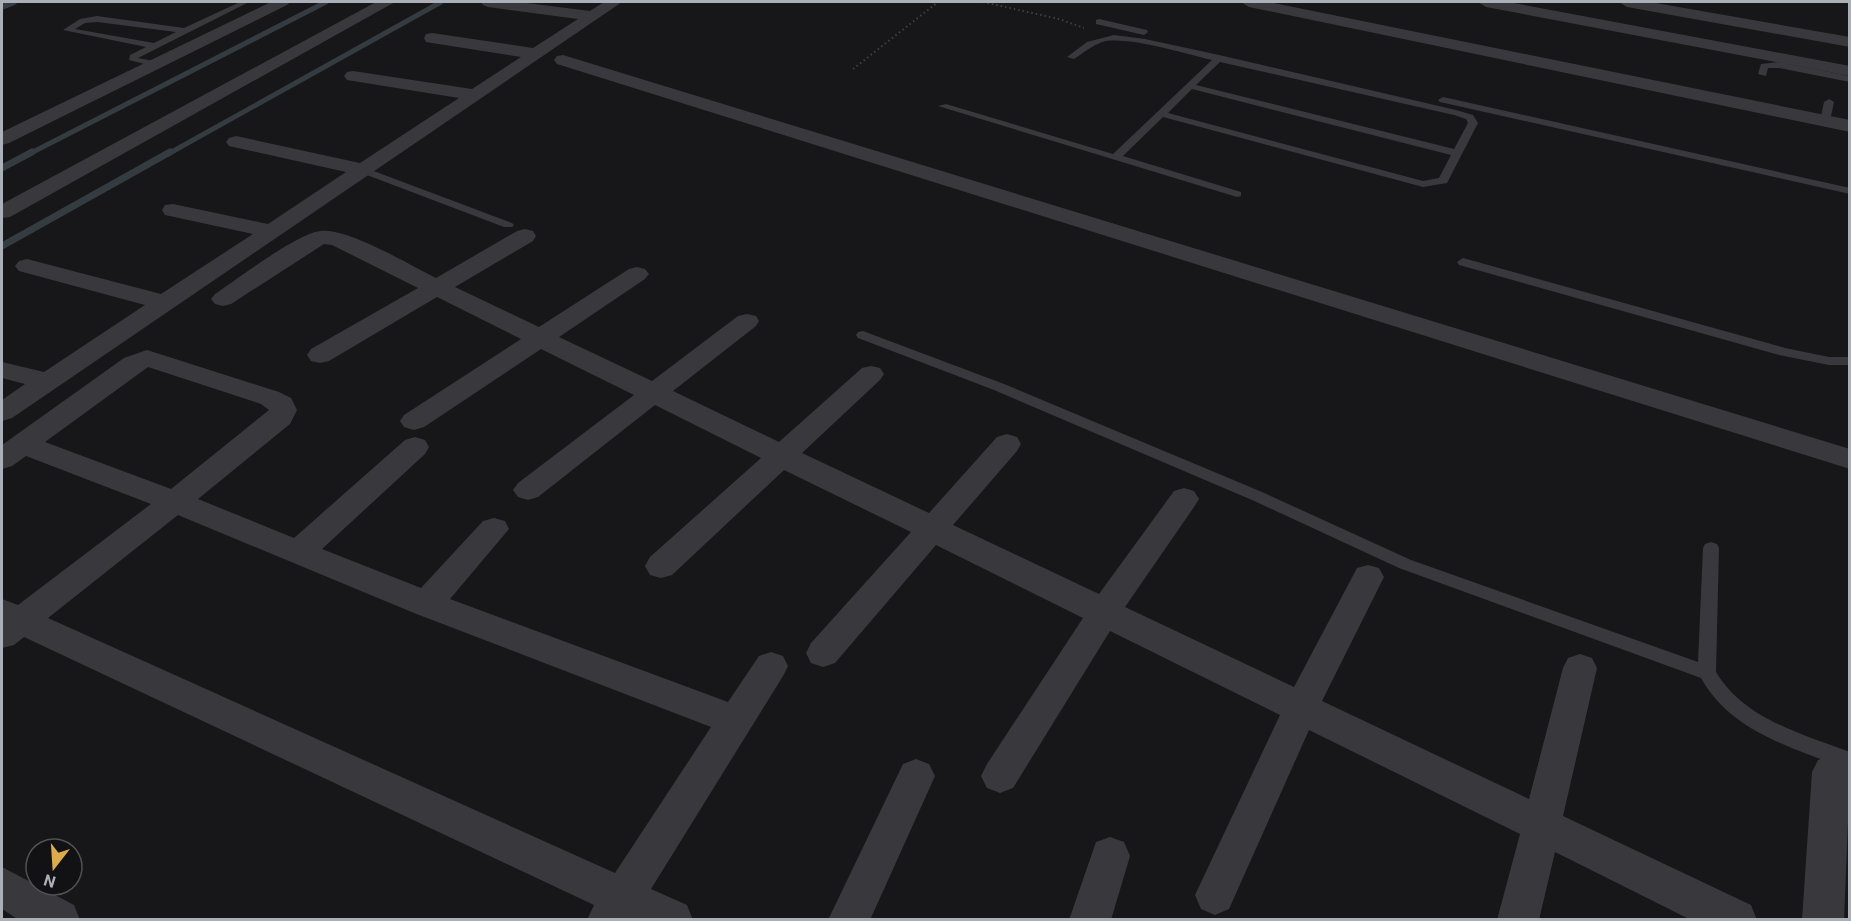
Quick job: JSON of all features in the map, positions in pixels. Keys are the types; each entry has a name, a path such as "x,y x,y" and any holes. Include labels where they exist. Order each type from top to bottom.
{"street":[{"path":"2,139 154,55 282,2"},
{"path":"2,212 387,2"},
{"path":"488,2 593,16"},
{"path":"2,412 162,302 614,2"},
{"path":"1258,2 1850,126"},
{"path":"1486,2 1592,16 1850,71"},
{"path":"1627,2 1850,42"},
{"path":"432,38 537,54"},
{"path":"563,60 1850,459"},
{"path":"352,76 476,95"},
{"path":"236,142 363,170"},
{"path":"173,210 270,231"},
{"path":"320,355 435,288 517,230"},
{"path":"223,299 309,242 322,237 337,239 538,339 783,455 1736,920"},
{"path":"27,267 162,302"},
{"path":"298,552 415,434 538,339 637,274"},
{"path":"528,490 747,321"},
{"path":"11,452 133,364 147,358 281,404 280,418 175,502 8,622 615,909 672,920"},
{"path":"2,370 46,381"},
{"path":"661,566 871,374"},
{"path":"823,653 1007,444"},
{"path":"11,452 175,502 426,604 736,721"},
{"path":"1000,776 1104,612 1184,499"},
{"path":"426,604 494,529"},
{"path":"1215,895 1301,708 1368,577"},
{"path":"615,909 771,666"},
{"path":"1518,920 1580,668"},
{"path":"1823,920 1840,766"},
{"path":"849,920 916,776"},
{"path":"1090,920 1110,856"},
{"path":"2,886 58,920"}],"lane":[{"path":"184,31 97,19 83,21 67,30 154,55 184,31 245,2"},
{"path":"1099,22 1850,191"},
{"path":"1071,57 1092,42 1110,37 1145,42 1470,117 1473,123 1443,181 1423,184 1161,114"},
{"path":"1116,158 1219,58"},
{"path":"1763,74 1764,66 1779,65 1850,79"},
{"path":"1829,89 1830,75"},
{"path":"1189,87 1458,153"},
{"path":"1825,121 1828,102"},
{"path":"943,106 1237,194"},
{"path":"363,170 517,230"},
{"path":"1463,262 1784,352 1829,361 1850,361"},
{"path":"863,335 999,387 1257,496 1405,564 1707,673"},
{"path":"1711,548 1707,673 1718,692 1743,714 1840,766"}],"path":[{"path":"853,69 938,2"},
{"path":"983,2 1059,19 1110,37"}],"waterway":[{"path":"2,5 10,2"},
{"path":"29,154 326,2"},
{"path":"168,154 441,2"},
{"path":"2,168 32,152"},
{"path":"2,246 170,152"}]}
